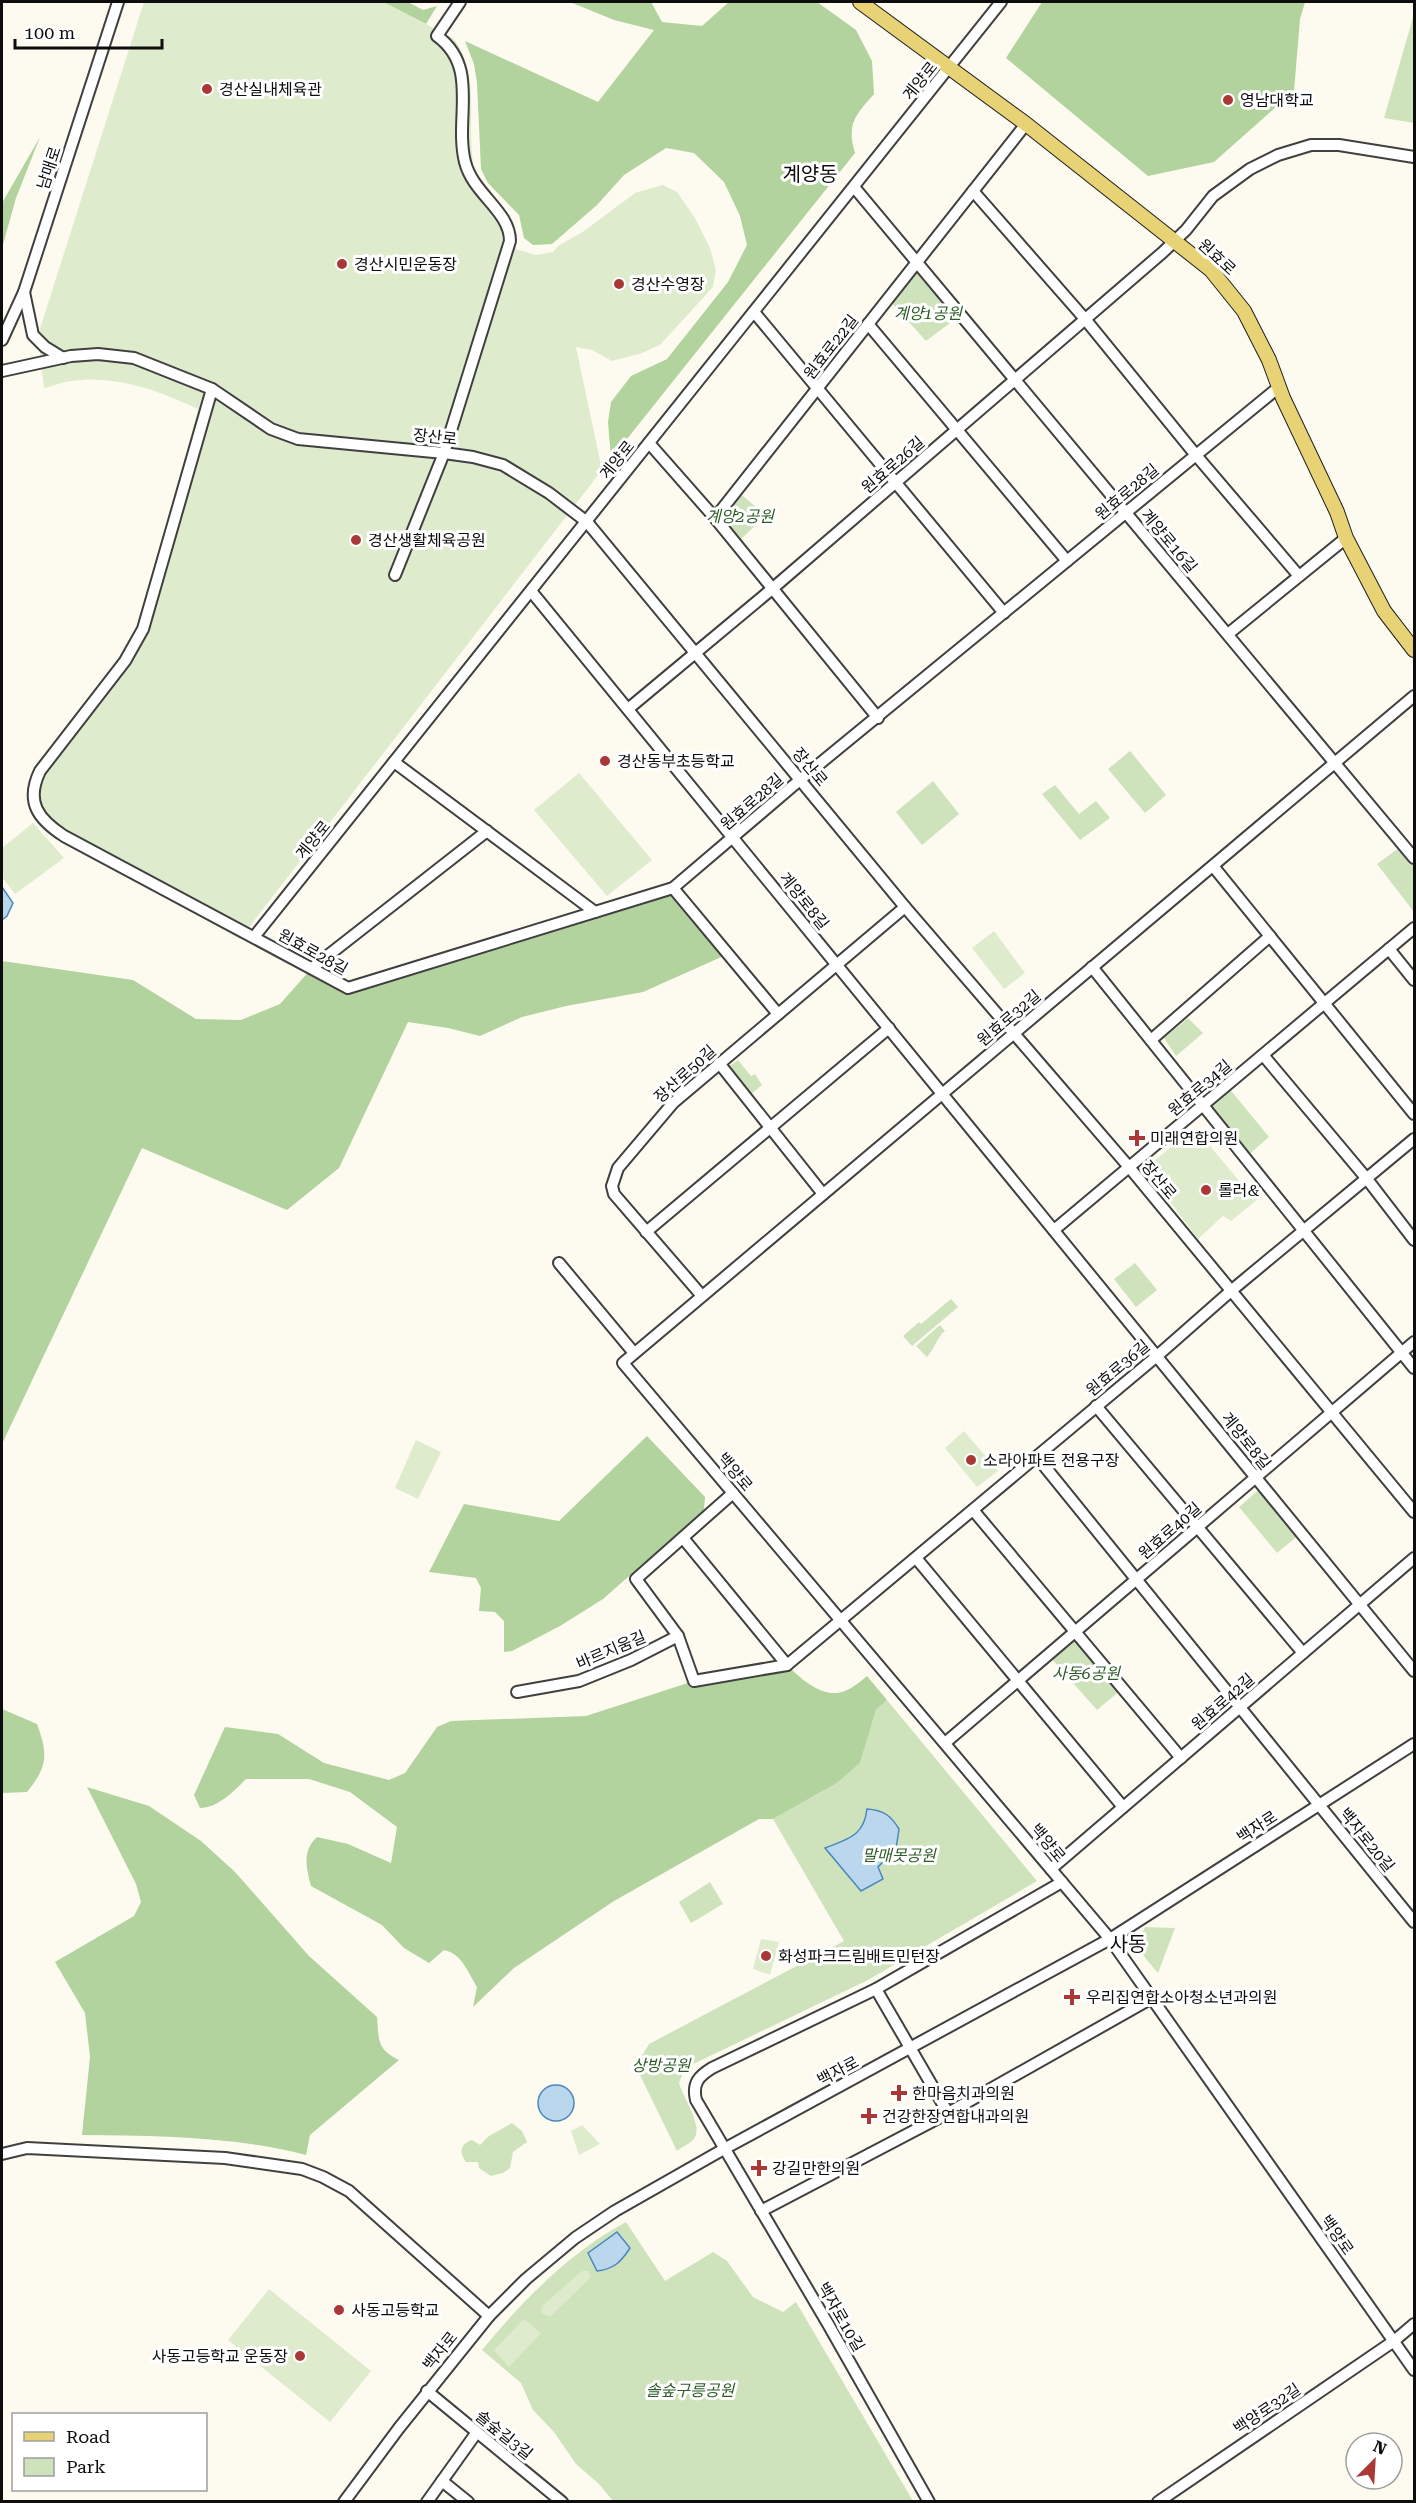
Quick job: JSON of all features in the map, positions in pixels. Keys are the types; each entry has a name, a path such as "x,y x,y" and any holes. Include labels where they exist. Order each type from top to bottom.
{"main road":[{"name":"원효로","path":"860,2 1026,124 1211,270 1230,291 1244,311 1269,360 1346,538 1384,611 1414,650"}],"street":[{"name":"남매로","path":"2,340 24,291 118,2"},
{"path":"396,575 444,453 510,241 507,222 478,191 468,173 464,155 461,70 451,46 437,36 460,2"},
{"name":"계양로","path":"254,937 1001,2"},
{"name":"원효로22길","path":"715,518 1026,124"},
{"name":"원효로26길","path":"628,708 772,589 1175,242 1213,196 1250,169 1278,155 1311,145 1339,145 1414,157"},
{"name":"계양로16길","path":"854,187 1414,858"},
{"path":"973,191 1085,319 1195,454 1299,576"},
{"path":"24,291 33,334 45,347 63,358"},
{"path":"754,312 1004,613"},
{"path":"868,324 1067,561"},
{"name":"장산로","path":"2,371 63,358 98,354 134,358 212,389 271,429 298,439 444,453 482,458 503,465 549,493 587,522 905,907 1012,1034 1129,1167 1414,1512"},
{"name":"원효로28길","path":"212,389 143,628 125,661 40,771 33,798 41,817 49,826 64,836 348,988 673,888 801,779 1279,387"},
{"path":"649,443 715,518 878,718"},
{"path":"1228,634 1346,538"},
{"name":"계양로8길","path":"531,591 1414,1671"},
{"name":"원효로32길","path":"623,1363 1414,696"},
{"path":"394,762 595,912"},
{"path":"312,968 486,831"},
{"path":"1213,866 1414,1114"},
{"path":"673,888 778,1014"},
{"name":"장산로50길","path":"702,1296 614,1194 613,1177 673,1102 905,907"},
{"name":"원효로34길","path":"1129,1167 1414,928"},
{"path":"1150,1040 1270,936"},
{"path":"1389,949 1414,980"},
{"path":"1092,967 1414,1368"},
{"path":"646,1232 889,1028"},
{"path":"1263,1055 1367,1179 1414,1240"},
{"path":"719,1063 823,1194"},
{"name":"원효로36길","path":"788,1665 1414,1139"},
{"path":"1054,1230 1129,1167"},
{"path":"559,1263 634,1353"},
{"name":"원효로40길","path":"945,1743 1414,1342"},
{"name":"백양로","path":"623,1363 1110,1939 1414,2370"},
{"path":"1096,1406 1303,1653"},
{"name":"백자로20길","path":"1037,1456 1414,1922"},
{"path":"683,1538 788,1665 694,1681 678,1636 636,1579 733,1493"},
{"path":"973,1510 1181,1758"},
{"path":"916,1558 1123,1807"},
{"name":"원효로42길","path":"1051,1869 1414,1558"},
{"name":"바르지움길","path":"518,1692 579,1681 631,1660 678,1636"},
{"name":"백자로","path":"344,2502 427,2391 489,2316 526,2279 576,2238 615,2211 724,2149 1110,1939 1414,1744"},
{"path":"948,2114 876,1989 1062,1882"},
{"name":"백자로10길","path":"876,1989 701,2075 694,2091 696,2100 724,2149 929,2502"},
{"path":"760,2211 948,2114 1152,1998"},
{"path":"2,2154 27,2148 202,2156 302,2169 323,2177 348,2191 489,2316"},
{"name":"백양로32길","path":"1158,2502 1394,2341 1414,2324"},
{"name":"솔숲길3길","path":"427,2391 562,2502"},
{"path":"427,2502 477,2432"},
{"path":"442,2481 468,2502"}],"green space":[{"name":"경산생활체육공원","path":"144,2 383,2 453,38 462,53 468,69 470,85 471,137 475,171 487,192 512,222 516,249 536,255 553,252 558,246 584,231 635,193 663,185 677,192 695,218 710,248 716,270 713,287 660,345 642,353 612,361 592,350 576,347 602,470 240,939 45,831 34,816 28,800 28,784 34,767 125,651 140,623 198,409 152,390 120,382 87,379 44,388 38,335"},
{"path":"383,2 408,2 423,10 437,6 426,24"},
{"path":"570,2 651,2 662,22 702,26 729,2 817,2 856,30 872,61 874,94 854,120 852,143 855,153 611,459 608,422 611,402 631,376 667,359 728,282 747,245 740,216 724,182 694,153 666,148 624,175 597,205 552,244 533,245 524,238 519,215 488,183 481,169 477,83 474,64 465,41 598,102 654,30 614,20"},
{"name":"영남대학교","path":"1042,2 1305,2 1300,19 1294,91 1214,162 1148,176 1006,58"},
{"path":"1414,14 1414,123 1384,118"},
{"path":"40,137 16,198 2,248 2,203"},
{"name":"계양1공원","path":"915,269 958,317 926,341 890,301"},
{"name":"계양2공원","path":"738,492 766,515 737,543 717,518"},
{"path":"1130,751 1166,795 1145,813 1108,769"},
{"path":"579,773 652,860 607,896 534,810"},
{"path":"933,781 959,814 922,845 896,812"},
{"path":"1055,785 1079,814 1096,801 1110,818 1080,840 1042,794"},
{"path":"33,823 64,858 15,894 2,877 2,848"},
{"path":"1403,845 1414,860 1414,912 1377,864"},
{"path":"673,888 728,954 643,992 566,1006 522,1017 480,1036 408,1022 339,1168 287,1210 142,1148 2,1444 2,961 133,980 196,1019 241,1020 280,1004 312,968 348,988"},
{"path":"994,931 1025,973 1004,989 972,948"},
{"path":"1188,1018 1203,1033 1176,1056 1164,1038"},
{"path":"738,1060 751,1076 755,1074 762,1085 750,1095 728,1067"},
{"path":"1228,1087 1269,1137 1246,1157 1208,1109 1211,1102"},
{"name":"롤러&","path":"1195,1128 1240,1182 1258,1199 1231,1221 1223,1216 1198,1239 1145,1168"},
{"path":"1135,1263 1157,1290 1136,1307 1114,1279"},
{"path":"951,1299 958,1307 912,1346 903,1336"},
{"path":"940,1325 945,1331 927,1357 916,1346"},
{"name":"소라아파트 전용구장","path":"964,1431 998,1471 977,1487 945,1448"},
{"path":"647,1436 705,1497 704,1510 603,1599 560,1626 512,1651 504,1652 504,1621 495,1612 479,1611 481,1588 476,1578 429,1572 464,1504 559,1521"},
{"path":"416,1440 441,1452 418,1499 395,1488"},
{"path":"1261,1488 1300,1534 1277,1553 1239,1507"},
{"name":"사동6공원","path":"1075,1635 1122,1689 1097,1710 1050,1657"},
{"path":"787,1665 814,1687 830,1693 847,1690 867,1676 887,1700 876,1710 860,1763 837,1783 773,1819 759,1819 614,1901 514,1968 473,2007 477,1987 464,1964 455,1955 444,1950 429,1963 404,1948 382,1925 311,1886 306,1860 309,1848 317,1837 348,1844 391,1863 397,1827 350,1792 309,1779 246,1779 225,1798 213,1805 200,1808 194,1795 225,1727 278,1734 324,1763 389,1780 405,1773 437,1727 451,1721 586,1716 694,1681"},
{"name":"말매못공원","path":"887,1700 1037,1881 868,1980 685,2068 679,2083 695,2121 696,2135 693,2140 677,2151 638,2071 639,2061 649,2044 844,1941 773,1819 837,1783 860,1763 876,1710"},
{"path":"2,1709 37,1724 41,1734 44,1760 39,1775 27,1792 2,1793"},
{"path":"87,1787 149,1806 201,1841 235,1872 309,1956 377,2017 380,2043 387,2052 399,2060 310,2135 306,2155 223,2141 82,2135 90,2057 85,2013 55,1962 134,1916 141,1902 136,1884"},
{"path":"710,1882 723,1904 691,1923 679,1902"},
{"path":"1145,1927 1175,1928 1158,1973 1140,1947"},
{"name":"화성파크드림배트민턴장","path":"761,1939 779,1942 770,1975 753,1969"},
{"path":"512,2123 522,2131 527,2142 513,2152 510,2168 503,2173 491,2176 479,2168 478,2162 466,2162 461,2151 465,2144 472,2140 480,2145 489,2136"},
{"path":"582,2125 600,2144 579,2155 571,2131"},
{"name":"솔숲구릉공원","path":"626,2222 665,2281 713,2252 727,2261 753,2297 783,2312 796,2302 913,2501 613,2501 599,2484 576,2464 554,2432 533,2410 521,2383 482,2350 530,2296 566,2263 605,2234"},
{"path":"582,2271 588,2271 591,2275 589,2279 551,2316 541,2312 542,2306"},
{"name":"사동고등학교 운동장","path":"269,2289 371,2371 330,2422 228,2340"},
{"path":"524,2319 541,2333 509,2367 494,2350"}],"water":[{"path":"2,887 13,903 7,916 2,920"},
{"path":"867,1809 886,1814 899,1829 896,1849 878,1867 883,1879 861,1891 825,1848 854,1835 862,1825"},
{"path":"556,2085 569,2090 574,2103 569,2116 556,2121 543,2116 538,2103 543,2090"},
{"path":"617,2232 630,2248 616,2264 608,2269 597,2271 588,2253"}],"place":[{"name":"경산실내체육관","path":"207,89"},
{"name":"영남대학교","path":"1228,100"},
{"name":"경산시민운동장","path":"342,264"},
{"name":"경산수영장","path":"619,284"},
{"name":"경산생활체육공원","path":"356,540"},
{"name":"경산동부초등학교","path":"605,761"},
{"name":"미래연합의원","path":"1137,1138"},
{"name":"롤러&","path":"1206,1190"},
{"name":"소라아파트 전용구장","path":"971,1460"},
{"name":"화성파크드림배트민턴장","path":"766,1956"},
{"name":"우리집연합소아청소년과의원","path":"1072,1997"},
{"name":"한마음치과의원","path":"899,2093"},
{"name":"건강한장연합내과의원","path":"869,2116"},
{"name":"강길만한의원","path":"759,2168"},
{"name":"사동고등학교","path":"339,2310"},
{"name":"사동고등학교 운동장","path":"300,2356"}],"district":[{"name":"계양동","path":"810,174"},
{"name":"사동","path":"1128,1944"}],"park label":[{"name":"상방공원","path":"661,2065"}]}
